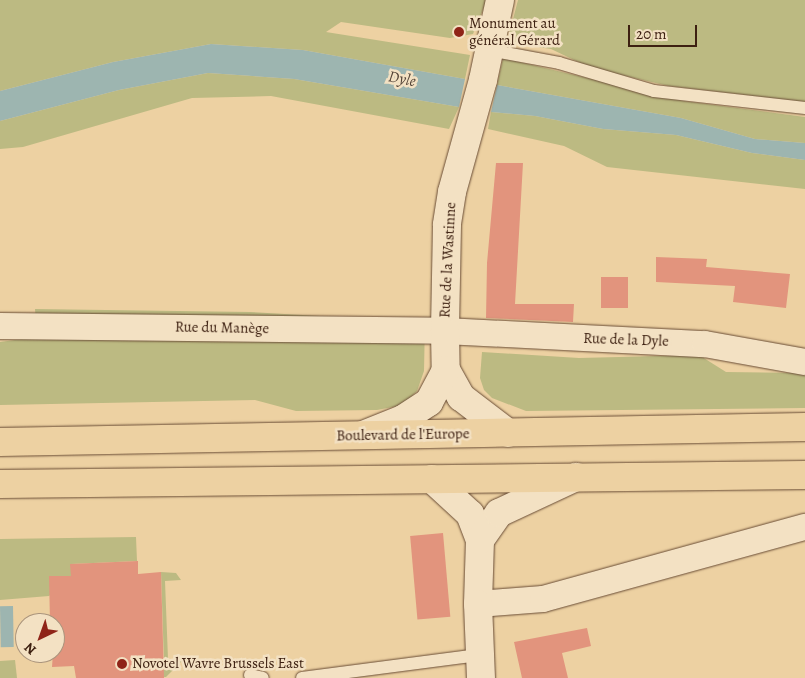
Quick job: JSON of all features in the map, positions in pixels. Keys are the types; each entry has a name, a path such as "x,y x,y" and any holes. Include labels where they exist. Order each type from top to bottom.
{"highway":[{"name":"Boulevard de l'Europe","path":"0,442 805,428"},
{"path":"0,484 805,475"}],"street":[{"name":"Rue de la Wastinne","path":"500,0 483,80 452,192 447,225 445,331 446,370 461,397 508,433"},
{"name":"Rue du Manège","path":"0,326 445,331"},
{"name":"Rue de la Dyle","path":"445,331 705,344 805,362"},
{"name":"Rue de la Wastinne","path":"360,436 402,419 429,402 446,370"},
{"path":"480,540 499,513 576,477"},
{"path":"432,479 470,514 480,540 478,604 480,667"},
{"path":"478,604 542,599 805,527"}],"lane":[{"path":"489,50 559,63 654,90 805,108"},
{"path":"302,678 480,667"},
{"path":"250,675 263,678"}],"shaded area":[{"path":"0,0 487,0 473,34 450,38 341,22 326,32 470,55 465,79 303,50 211,44 113,62 0,91"},
{"path":"518,0 805,0 805,102 669,86 591,68 551,49 507,42"},
{"path":"503,58 684,101 805,117 805,143 755,139 681,118 497,85"},
{"path":"208,73 294,79 459,107 449,129 271,96 192,98 23,147 0,149 0,121 119,90"},
{"path":"491,112 535,116 603,129 676,135 752,153 805,160 805,189 607,167 564,146 488,129"},
{"path":"35,309 250,312 425,322 424,371 417,391 403,405 377,410 296,411 255,400 0,405 0,342 37,337"},
{"path":"482,352 579,358 699,355 726,372 805,373 805,408 526,411 492,398 484,390 480,378"},
{"path":"136,537 137,561 71,564 71,576 49,596 0,600 0,539"},
{"path":"161,572 176,573 181,580 165,581 168,659 184,659 166,677 146,678 143,663 164,662"},
{"path":"15,660 17,678 0,678 0,661"}],"water":[{"name":"Dyle","path":"211,44 303,50 465,79 459,107 294,79 208,73 119,90 0,121 0,91 113,62"},
{"path":"497,85 681,118 755,139 805,143 805,160 752,153 676,135 603,129 535,116 491,112"},
{"path":"0,606 13,606 14,647 1,647"}],"building":[{"path":"496,163 523,163 515,304 574,304 573,322 486,318 487,263"},
{"path":"656,257 707,259 706,267 790,274 786,308 733,302 735,286 656,282"},
{"path":"601,277 628,277 628,308 601,308"},
{"path":"443,533 450,617 417,620 410,536"},
{"path":"138,561 138,574 161,572 164,678 76,678 74,666 52,667 52,663 65,663 65,613 50,613 49,576 71,576 70,564"},
{"path":"587,628 591,646 562,653 568,678 522,678 514,642"}],"place":[{"name":"Monument au général Gérard","path":"459,32"},
{"name":"Novotel Wavre Brussels East","path":"122,664"}]}
